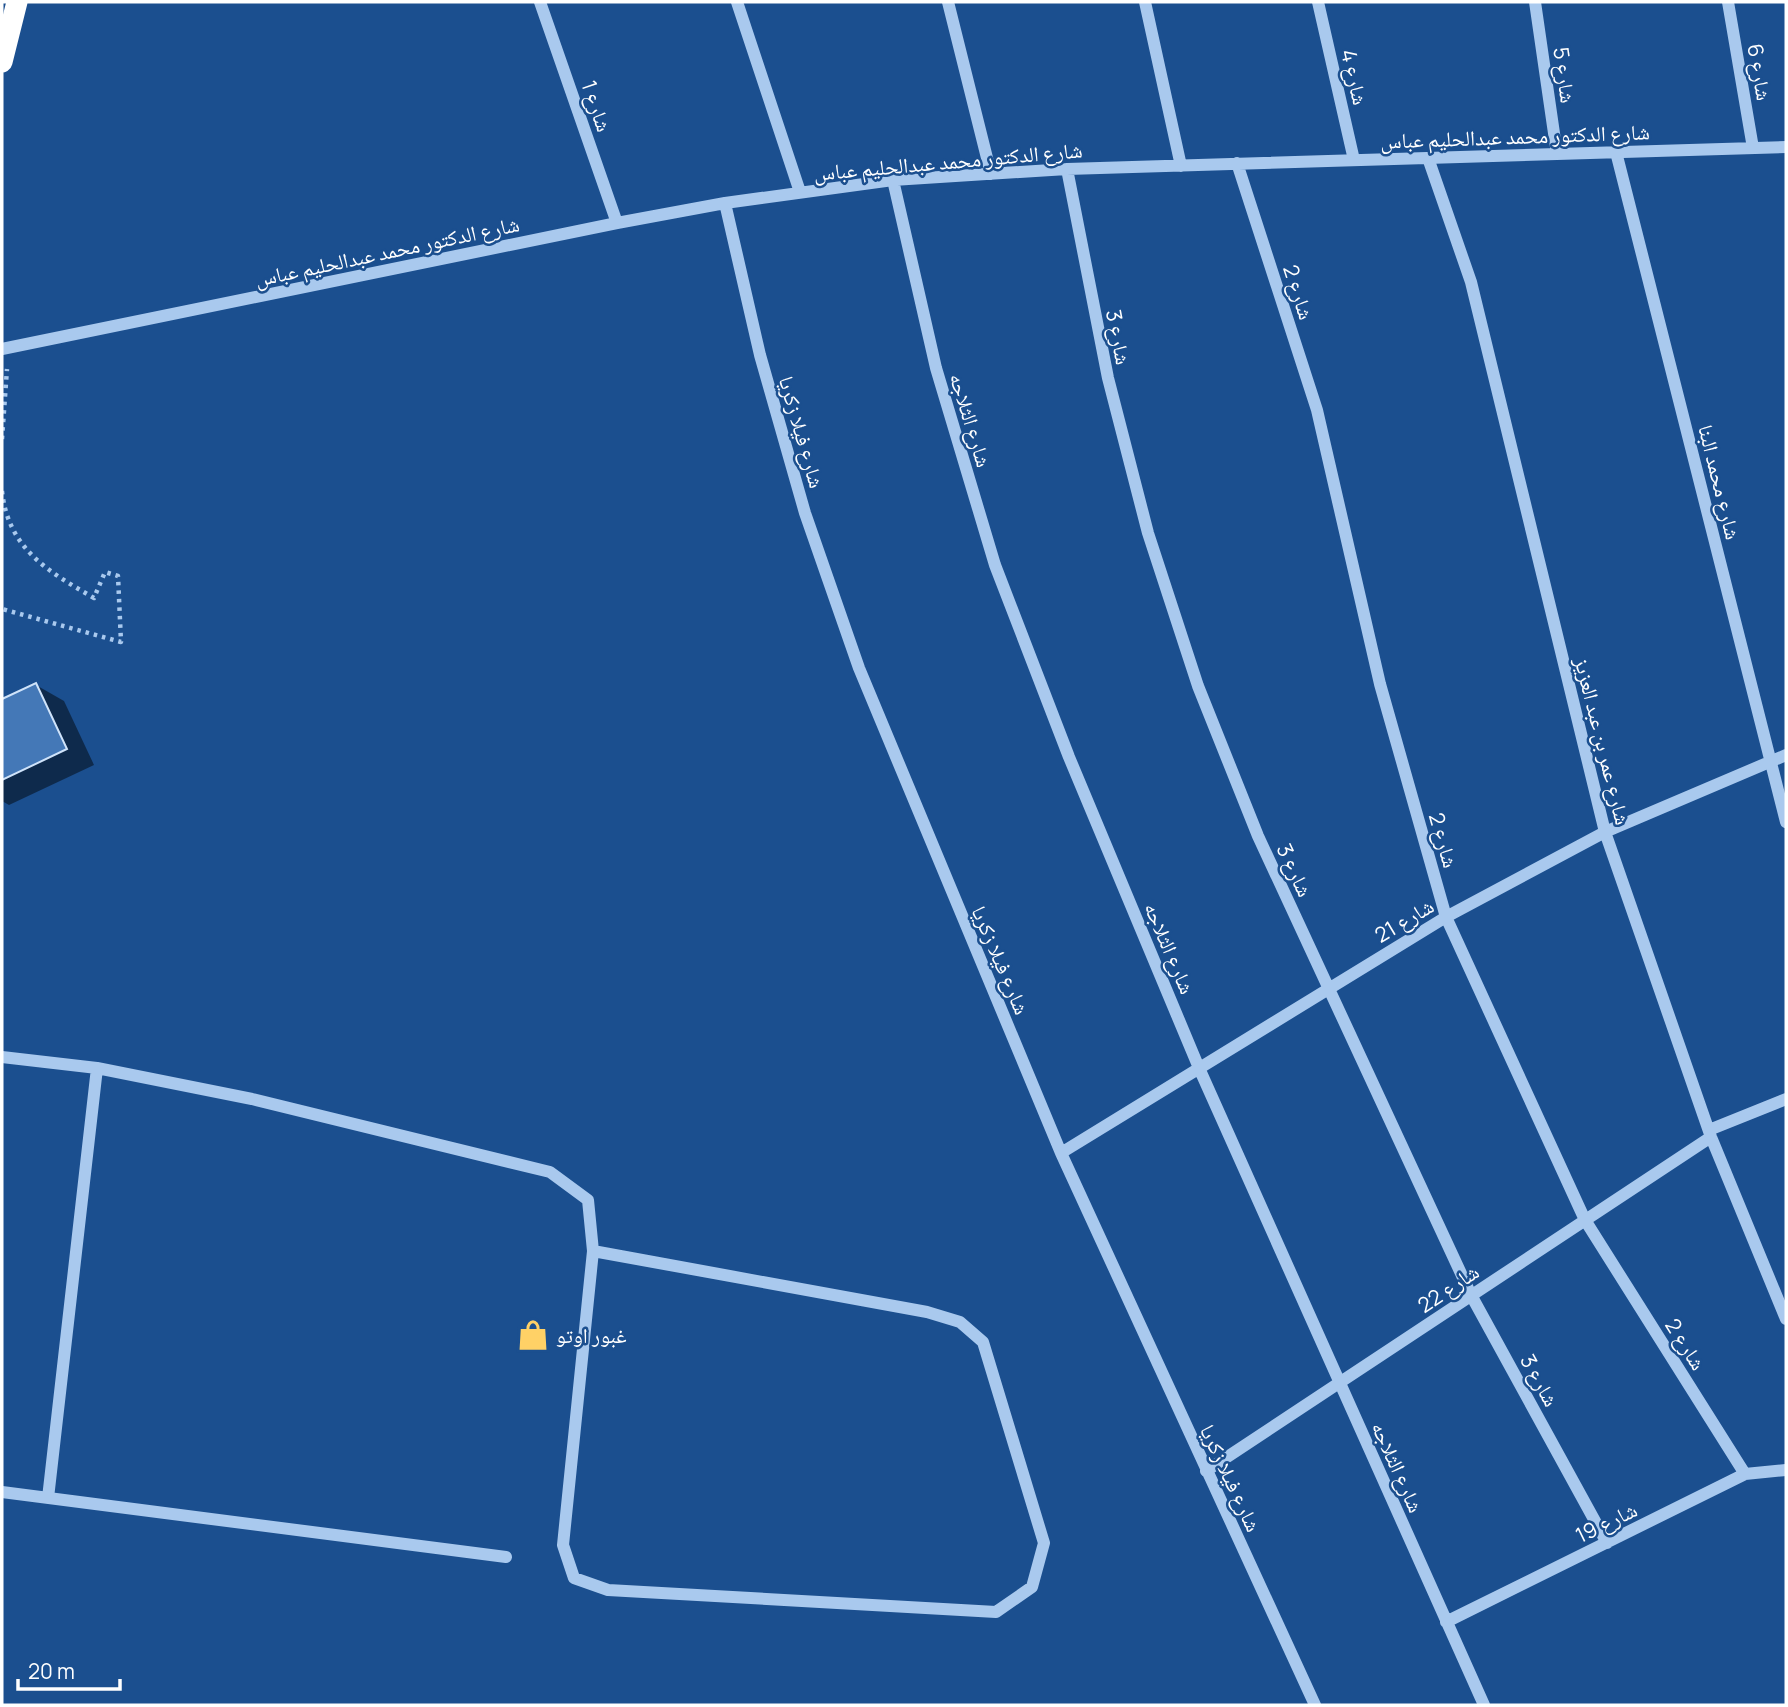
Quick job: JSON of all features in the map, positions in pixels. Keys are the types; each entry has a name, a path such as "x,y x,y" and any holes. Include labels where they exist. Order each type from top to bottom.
{"highway":[{"path":"2,62 17,2"}],"street":[{"name":"شارع 1","path":"540,2 617,223"},
{"path":"737,2 800,192"},
{"path":"948,2 991,174"},
{"path":"1145,2 1181,166"},
{"name":"شارع 4","path":"1318,2 1354,160"},
{"name":"شارع 5","path":"1535,2 1557,154"},
{"name":"شارع 6","path":"1728,2 1754,148"},
{"name":"شارع الدكتور محمد عبدالحليم عباس","path":"5,348 617,223 724,203 893,180 1067,169 1786,147"},
{"name":"شارع محمد البنا","path":"1616,152 1786,821"},
{"name":"شارع عمر بن عبد العزيز","path":"1428,158 1471,282 1605,832 1710,1134 1786,1318"},
{"name":"شارع 2","path":"1237,163 1317,410 1380,684 1446,917 1585,1220 1745,1474"},
{"name":"شارع 3","path":"1067,169 1108,378 1148,533 1198,686 1258,836 1471,1295 1607,1543"},
{"name":"شارع الثلاجه","path":"893,180 936,368 995,565 1069,757 1199,1068 1484,1705"},
{"name":"شارع فيلا زكريا","path":"724,203 767,381 805,513 850,642 1060,1153 1315,1705"},
{"name":"شارع 21","path":"1060,1153 1446,917 1605,832 1786,755"},
{"path":"2,1057 97,1068 252,1099 550,1172 588,1200 593,1251 563,1545 574,1578 608,1590 996,1612 1032,1587 1044,1543 983,1342 960,1322 927,1312 593,1251"},
{"path":"48,1498 97,1068"},
{"name":"شارع 22","path":"1206,1471 1710,1134 1786,1099"},
{"name":"شارع 19","path":"1446,1622 1745,1474 1786,1470"},
{"path":"2,1492 506,1557"}],"path":[{"path":"2,439 5,348"},
{"path":"2,491 4,508 21,543 48,571 94,598 106,572 118,576 121,642 2,609"}],"building":[{"path":"36,683 67,749 2,780 2,699"}],"place":[{"name":"غبور اوتو","path":"533,1335"}]}
